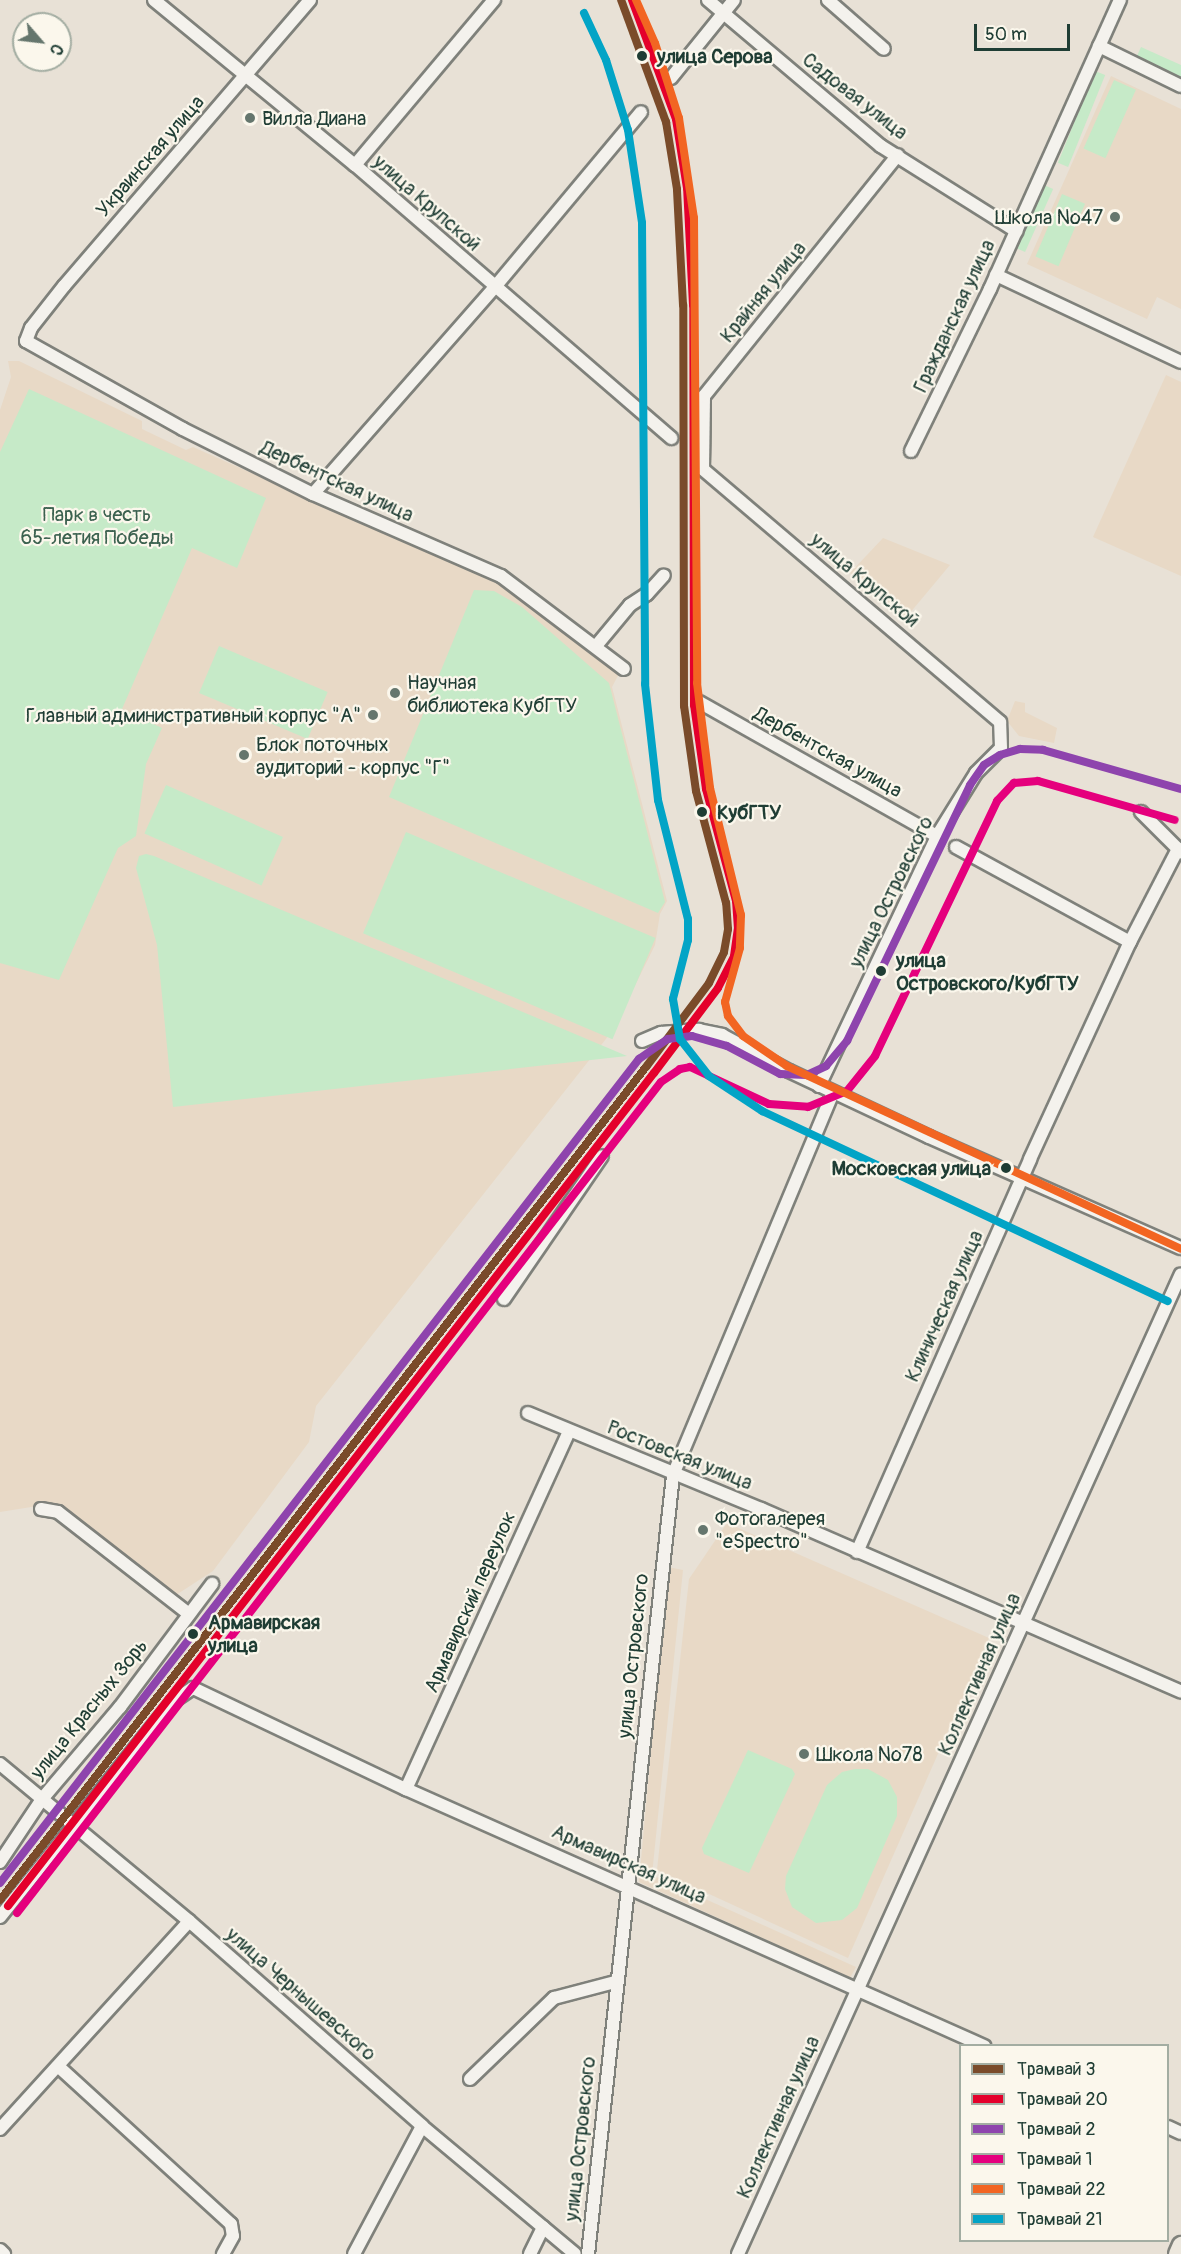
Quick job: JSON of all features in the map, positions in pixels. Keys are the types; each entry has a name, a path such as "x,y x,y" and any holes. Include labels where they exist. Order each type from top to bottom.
{"main road":[{"path":"1177,2254 1181,2245"}],"street":[{"name":"улица Крупской","path":"154,0 355,165 494,288 670,438"},
{"name":"Украинская улица","path":"26,341 31,328 64,286 310,0"},
{"path":"355,165 494,0"},
{"name":"Садовая улица","path":"708,0 864,131 1016,231"},
{"path":"670,78 734,0"},
{"path":"828,0 884,49"},
{"name":"Гражданская улица","path":"911,451 996,275 1120,0"},
{"path":"1099,46 1181,86"},
{"path":"313,494 494,288 641,112"},
{"name":"Крайняя улица","path":"703,470 704,396 898,155"},
{"path":"996,275 1181,362"},
{"name":"Дербентская улица","path":"26,341 183,429 313,494 501,576 624,669"},
{"name":"улица Крупской","path":"703,470 1000,722"},
{"path":"596,646 630,605 647,594 664,575"},
{"name":"Дербентская улица","path":"699,702 938,836"},
{"name":"улица Островского","path":"819,1086 938,836 976,773 1001,748 1000,722"},
{"path":"1141,812 1179,850"},
{"path":"956,847 1130,942"},
{"name":"Клиническая улица","path":"857,1552 1022,1178 1130,942 1179,850"},
{"path":"642,1041 661,1033 712,1032 833,1093 1181,1248"},
{"name":"улица Островского","path":"588,2254 615,1982 673,1475 833,1093"},
{"path":"504,1299 602,1156"},
{"name":"Коллективная улица","path":"738,2254 1181,1274"},
{"name":"Ростовская улица","path":"528,1413 673,1475 711,1487 1023,1626 1181,1692"},
{"name":"Армавирский переулок","path":"406,1789 569,1431"},
{"path":"41,1509 57,1512 189,1614"},
{"name":"улица Красных Зорь","path":"0,1862 42,1799 120,1707 212,1584"},
{"name":"Армавирская улица","path":"73,1824 172,1702 193,1688 406,1789 628,1884 980,2044"},
{"name":"улица Чернышевского","path":"0,1764 189,1921 422,2126 575,2254"},
{"path":"0,1917 73,1824"},
{"path":"0,2129 59,2067 189,1921"},
{"path":"470,2079 554,1998 615,1982"},
{"path":"59,2067 231,2224 233,2236 223,2254"},
{"path":"354,2254 422,2126"},
{"path":"530,2254 543,2227"},
{"path":"0,2250 4,2254"}],"shaded area":[{"name":"Школа №47","path":"1111,76 1181,109 1181,309 1157,297 1147,319 1027,264"},
{"path":"8,361 19,361 142,421 142,429 186,450 193,447 502,584 621,670 612,687 667,901 660,914 655,945 613,1030 316,1406 309,1442 213,1571 176,1595 56,1503 0,1512 0,410 11,377"},
{"path":"1166,375 1181,382 1181,576 1093,537"},
{"path":"883,538 950,565 904,620 850,573"},
{"path":"1015,701 1025,703 1025,712 1057,728 1054,743 1019,736 1007,721"},
{"name":"Школа №78","path":"727,1523 989,1638 848,1958 657,1870 689,1579"},
{"path":"668,1567 683,1570 652,1875 856,1967 850,1978 639,1882"}],"green space":[{"path":"1141,47 1181,65 1181,79 1136,58"},
{"path":"1095,71 1105,75 1068,167 1058,163"},
{"path":"1114,80 1136,90 1105,158 1083,149"},
{"path":"1044,185 1053,189 1025,252 1016,248"},
{"path":"1062,194 1085,204 1058,266 1035,257"},
{"name":"Парк в честь 65-летия Победы","path":"29,389 266,498 237,568 192,548 122,709 162,728 146,764 136,836 118,848 59,980 0,963 0,452"},
{"path":"474,590 494,591 522,607 609,683 665,902 658,913 389,797"},
{"path":"219,646 328,692 308,739 199,693"},
{"path":"166,785 283,837 261,885 144,833"},
{"path":"406,832 655,938 612,1039 363,933"},
{"path":"146,854 627,1056 173,1107 157,945 136,868 139,856"},
{"path":"748,1750 792,1769 795,1774 749,1873 704,1854 702,1848"},
{"path":"868,1769 888,1780 897,1797 897,1816 857,1908 842,1920 816,1923 792,1907 785,1889 786,1876 827,1785 842,1772"}],"tram line":[{"name":"3","path":"0,1900 646,1067 709,983 724,952 728,929 726,903 696,791 684,706 683,305 677,189 666,122 621,0"},
{"name":"20","path":"8,1906 654,1073 718,988 734,956 738,929 736,901 706,789 694,705 693,305 687,188 676,119 632,0"},
{"name":"22","path":"636,0 655,43 679,118 694,218 697,683 710,788 741,915 740,948 725,1002 728,1016 743,1036 787,1066 1181,1249"},
{"name":"21","path":"584,13 606,60 628,130 642,223 645,684 658,800 688,919 688,940 673,999 680,1039 709,1076 762,1111 1168,1301"},
{"name":"2","path":"0,1883 639,1059 668,1039 692,1036 727,1046 780,1074 807,1075 826,1066 847,1041 970,785 984,765 1000,755 1020,749 1043,750 1181,789"},
{"name":"1","path":"17,1913 661,1082 680,1069 690,1067 769,1104 808,1107 847,1091 875,1056 997,801 1014,783 1038,781 1175,820"}],"place":[{"name":"улица Серова","path":"642,56"},
{"name":"Вилла Диана","path":"250,118"},
{"name":"Школа №47","path":"1115,217"},
{"name":"Научная библиотека КубГТУ","path":"395,693"},
{"name":"Главный административный корпус \"А\"","path":"373,715"},
{"name":"Блок поточных аудиторий - корпус \"Г\"","path":"244,755"},
{"name":"КубГТУ","path":"702,812"},
{"name":"улица Островского/КубГТУ","path":"881,971"},
{"name":"Московская улица","path":"1006,1168"},
{"name":"Фотогалерея \"eSpectro\"","path":"703,1530"},
{"name":"Армавирская улица","path":"193,1634"},
{"name":"Школа №78","path":"804,1754"}]}
